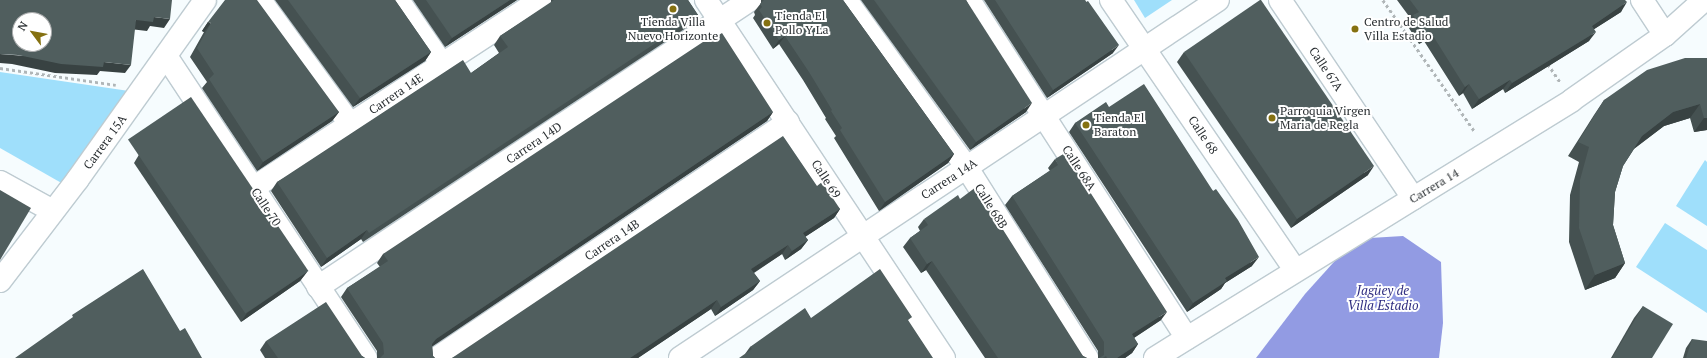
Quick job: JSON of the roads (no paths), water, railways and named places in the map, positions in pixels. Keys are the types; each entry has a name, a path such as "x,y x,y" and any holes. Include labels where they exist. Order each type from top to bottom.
{"street":[{"name":"Carrera 15A","path":"0,281 166,56 204,0"},
{"path":"260,0 350,124"},
{"path":"398,0 442,64"},
{"name":"Calle 69","path":"706,0 944,358"},
{"name":"Carrera 14D","path":"318,286 750,0"},
{"name":"Calle 68B","path":"846,0 967,168 1087,358"},
{"name":"Calle 68A","path":"968,0 1046,116 1188,338"},
{"name":"Calle 68","path":"1111,0 1295,270"},
{"name":"Carrera 14A","path":"680,358 1146,50 1218,0"},
{"name":"Calle 67A","path":"1280,0 1413,198"},
{"path":"1642,0 1665,35"},
{"name":"Carrera 14","path":"1154,358 1572,100 1665,35 1704,0"},
{"name":"Carrera 14E","path":"253,188 442,64 530,3"},
{"name":"Calle 70","path":"166,56 366,358"},
{"name":"Carrera 14B","path":"437,358 788,122"},
{"path":"0,182 53,211"}],"water":[{"name":"Jagüey de Villa Estadio","path":"1403,236 1441,262 1443,323 1439,358 1256,358 1305,294 1342,253 1370,238"}],"place":[{"name":"Tienda Villa Nuevo Horizonte","path":"673,9"},
{"name":"Tienda El Pollo Y La","path":"767,23"},
{"name":"Centro de Salud Villa Estadio","path":"1355,29"},
{"name":"Parroquia Virgen Maria de Regla","path":"1272,118"},
{"name":"Tienda El Baraton","path":"1086,125"}]}
